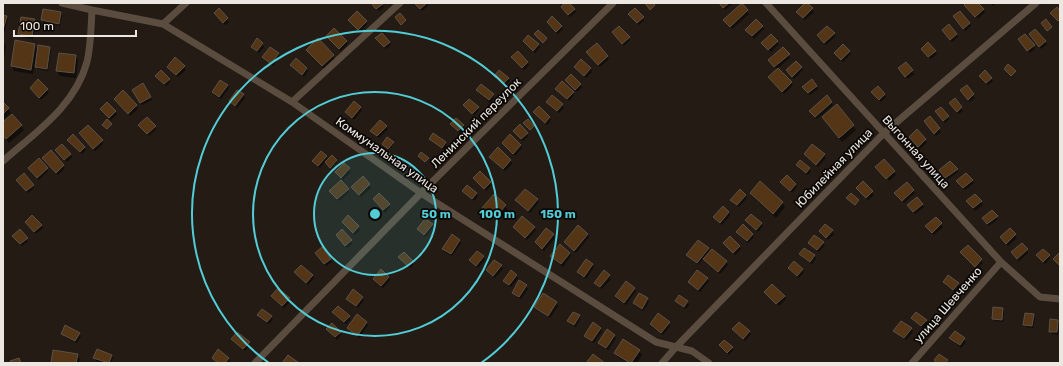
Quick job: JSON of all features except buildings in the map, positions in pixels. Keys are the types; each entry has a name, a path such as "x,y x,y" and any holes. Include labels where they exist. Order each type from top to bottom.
{"street":[{"name":"Коммунальная улица","path":"62,3 163,24 292,102 421,193 656,342 692,351 709,363"},
{"path":"163,24 186,3"},
{"path":"292,102 400,3"},
{"name":"Ленинский переулок","path":"255,363 421,193 613,3"},
{"name":"Выгонная улица","path":"766,3 1002,262 1040,297 1060,299"},
{"name":"Юбилейная улица","path":"662,363 884,133 1036,3"},
{"path":"3,161 67,103 78,84 87,63 91,40 92,10"},
{"name":"улица Шевченко","path":"912,363 1002,262"}]}
